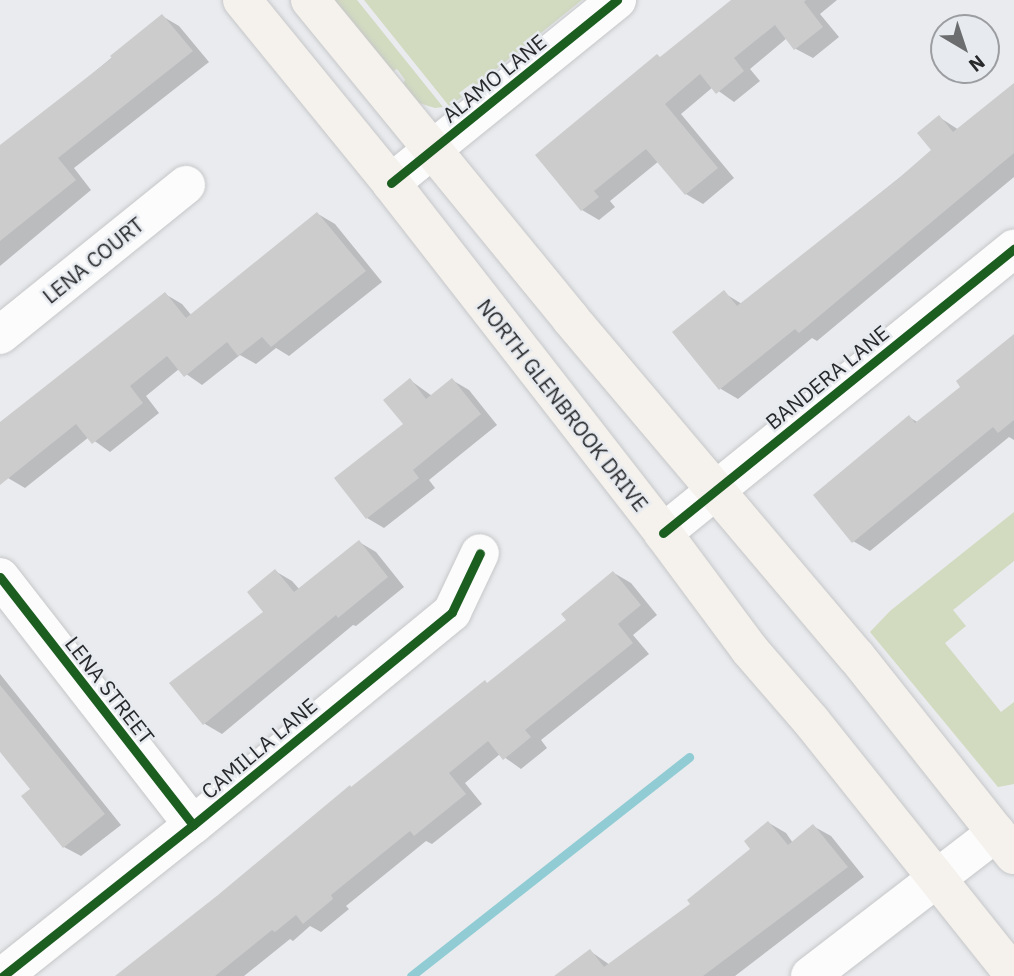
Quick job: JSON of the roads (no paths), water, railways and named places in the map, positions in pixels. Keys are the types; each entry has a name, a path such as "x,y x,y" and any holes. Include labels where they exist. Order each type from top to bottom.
{"main road":[{"name":"NORTH GLENBROOK DRIVE","path":"242,0 391,183 663,533 749,649 812,722 1014,975"},
{"path":"310,0 432,151 856,656 1005,844"}],"street":[{"name":"ALAMO LANE","path":"391,183 617,0"},
{"name":"LENA COURT","path":"0,335 186,185"},
{"name":"BANDERA LANE","path":"663,533 1014,249"},
{"name":"CAMILLA LANE","path":"3,976 193,825 452,612 480,553"},
{"name":"LENA STREET","path":"0,577 193,825"},
{"path":"810,976 936,878 1005,844"}],"waterway":[{"path":"411,976 689,757"}]}
